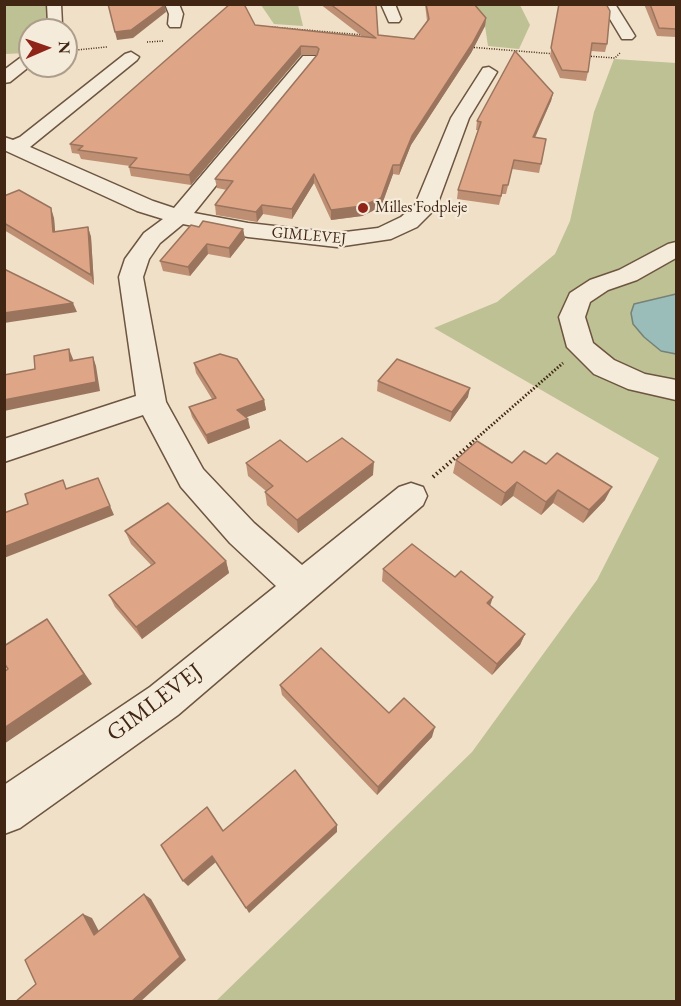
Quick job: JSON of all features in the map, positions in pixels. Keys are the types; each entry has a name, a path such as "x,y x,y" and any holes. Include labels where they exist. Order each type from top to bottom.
{"street":[{"path":"172,4 176,14 175,24"},
{"path":"388,4 394,19"},
{"path":"609,5 627,36"},
{"name":"GIMLEVEJ","path":"11,149 27,141 131,57"},
{"path":"301,587 242,533 192,478 151,402 131,277 137,259 152,238 179,217 309,59"},
{"path":"4,78 18,67"},
{"name":"GIMLEVEJ","path":"11,149 145,206 179,217 258,231 337,240 383,234 409,222 425,207 460,118 489,72"},
{"path":"676,249 628,275 599,285 579,298 572,317 581,347 604,367 638,382 676,390"},
{"path":"4,451 151,402"},
{"name":"GIMLEVEJ","path":"4,812 164,700 411,496"}],"path":[{"path":"517,4 609,5"},
{"path":"265,28 283,27 364,35"},
{"path":"582,56 618,57 620,55 618,38 627,36"},
{"path":"147,43 167,40"},
{"path":"78,50 113,46"},
{"path":"461,46 560,54"},
{"path":"411,496 581,347"}],"green space":[{"path":"5,5 48,5 49,18 18,18 18,53 5,54"},
{"path":"261,5 298,5 303,26 274,24"},
{"path":"473,5 520,5 530,25 519,49 488,46 484,19"},
{"path":"614,59 676,63 676,1001 215,1002 472,752 597,580 659,458 434,328 497,302 555,254 570,221 594,112"}],"water":[{"path":"676,294 676,354 661,351 644,337 633,324 631,313 634,304"}],"building":[{"path":"108,4 165,5 131,30 115,32"},
{"path":"230,4 244,4 255,25 376,38 330,4 376,4 378,35 414,39 429,19 426,4 474,4 486,18 472,44 412,136 400,165 393,165 381,198 362,206 331,210 314,174 292,209 262,205 256,212 215,205 233,181 215,179 317,55 319,49 317,47 301,46 189,175 129,167 137,158 78,150 83,146 70,144"},
{"path":"559,4 606,4 610,11 607,44 592,43 588,72 562,70 551,48"},
{"path":"650,4 676,4 676,29 659,28"},
{"path":"515,51 553,93 533,137 546,139 541,164 514,160 508,185 503,185 501,196 458,190 481,122 477,121"},
{"path":"19,190 51,208 53,232 88,227 91,275 4,223 4,196"},
{"path":"203,221 243,229 229,248 207,244 188,267 160,261 191,225 199,227"},
{"path":"4,269 73,303 4,313"},
{"path":"69,349 70,361 93,357 96,382 4,400 4,375 35,369 34,356"},
{"path":"220,354 237,359 264,400 237,410 248,419 206,435 189,407 216,398 194,363"},
{"path":"397,359 470,388 452,412 378,381"},
{"path":"342,438 374,462 297,520 265,492 273,486 246,463 280,440 307,462"},
{"path":"477,441 512,463 524,451 546,464 557,453 612,487 589,510 558,490 546,502 517,482 505,493 456,460"},
{"path":"98,478 110,506 4,547 4,513 28,504 25,494 63,480 66,489"},
{"path":"168,503 226,561 136,627 109,595 155,563 125,531"},
{"path":"412,544 455,577 461,571 493,597 487,603 525,634 497,664 383,569"},
{"path":"47,619 84,674 4,728 4,672 8,669 4,663 4,646"},
{"path":"321,648 389,713 404,698 435,727 378,787 280,685"},
{"path":"295,770 337,825 246,908 212,856 183,881 161,845 207,807 223,831"},
{"path":"144,894 180,957 131,1002 15,1002 36,984 25,960 83,914 94,935"}],"place":[{"name":"Milles Fodpleje","path":"363,208"}]}
